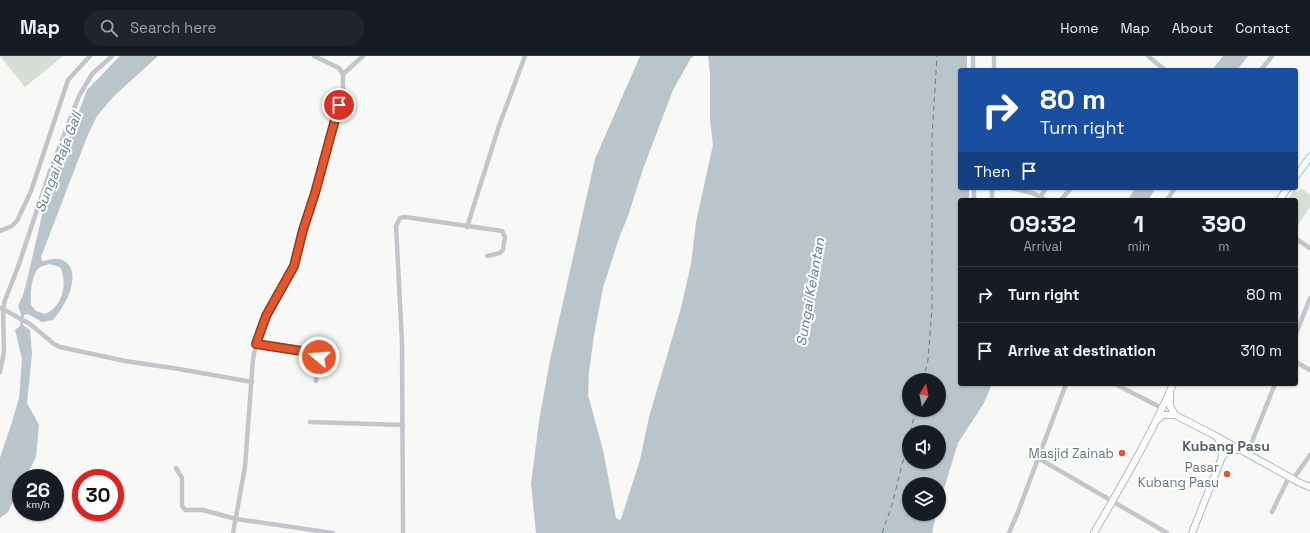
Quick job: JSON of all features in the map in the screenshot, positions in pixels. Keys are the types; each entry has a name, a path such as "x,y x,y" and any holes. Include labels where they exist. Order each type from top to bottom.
{"main road":[{"path":"1298,168 1310,157"},
{"path":"1094,533 1157,420 1172,387"},
{"path":"1172,387 1170,403 1175,415"},
{"path":"1157,420 1163,415 1175,415 1310,487"},
{"path":"1214,435 1221,444 1222,457"},
{"path":"1192,533 1222,457 1228,450 1239,450"},
{"path":"1300,483 1310,491"}],"street":[{"path":"0,231 12,226 17,221 31,191 68,80 90,56"},
{"path":"0,372 4,352 1,309 18,267 50,171 78,96 92,74 112,56"},
{"path":"233,533 245,467 253,359 256,344 266,316 294,266 343,91 344,74 339,68 314,56"},
{"path":"344,74 363,56"},
{"path":"467,227 499,126 525,56"},
{"path":"973,56 973,68"},
{"path":"994,56 995,68"},
{"path":"1148,56 1163,68"},
{"path":"1263,68 1272,56"},
{"path":"1022,190 1044,198"},
{"path":"1041,196 1045,190"},
{"path":"1063,198 1069,190"},
{"path":"403,533 402,342 396,226 400,218 405,217 467,227 500,230 504,233 505,237 502,251 487,256"},
{"path":"1298,240 1310,248"},
{"path":"1298,329 1310,298"},
{"path":"1,309 30,324 54,344 60,347 125,361 252,382"},
{"path":"256,344 317,353 319,357 316,381"},
{"path":"1298,363 1310,370"},
{"path":"1009,533 1065,386"},
{"path":"1119,386 1162,408"},
{"path":"1246,454 1274,386"},
{"path":"310,422 403,425"},
{"path":"1272,512 1291,478 1310,455"},
{"path":"1038,458 1167,533"},
{"path":"176,468 182,478 182,506 186,511 203,510 236,519 332,533"}],"shaded area":[{"path":"0,56 63,56 25,87"},
{"path":"1301,188 1310,195 1310,207 1298,225 1298,198 1288,198 1294,190 1298,193"}],"water":[{"path":"120,56 158,56 113,97 97,116 87,137 41,257 42,261 56,259 62,260 69,265 72,275 71,288 67,299 53,320 42,322 28,314 24,315 23,325 30,330 32,354 27,403 39,425 36,457 30,469 12,469 12,504 8,512 0,518 0,458 19,398 22,359 15,330 20,326 21,314 18,306 23,295 28,276 45,202 87,90","holes":["49,264 60,267 64,287 60,300 56,306 45,314 36,311 31,305 31,290 33,279 37,270 40,267"]},
{"name":"Sungai Kelantan","path":"640,56 694,56 691,58 673,90 643,169 603,288 594,335 589,372 588,395 603,450 616,518 619,520 621,519 640,460 649,417 681,308 691,264 696,222 713,145 710,120 710,74 708,56 967,56 967,68 958,68 958,190 969,190 969,198 958,198 958,386 991,386 984,403 958,443 946,482 946,477 902,477 902,521 935,521 932,533 536,533 531,484 539,421 550,360 595,159"},
{"path":"1223,56 1248,56 1239,68 1214,68"},
{"path":"1134,190 1155,190 1149,198 1129,198"}],"ferry route":[{"path":"925,373 928,360 932,309 932,137 937,56"},
{"path":"912,425 914,417"},
{"path":"882,533 892,505 902,465"}],"place":[{"name":"Masjid Zainab","path":"1122,453"},
{"name":"Pasar Kubang Pasu","path":"1227,474"}],"district":[{"name":"Kubang Pasu","path":"1226,446"}],"route":[{"path":"319,357 318,354 315,353 256,344 266,316 294,266 339,105"}],"water label":[{"name":"Sungai Raja Gali","path":"58,162"}]}
